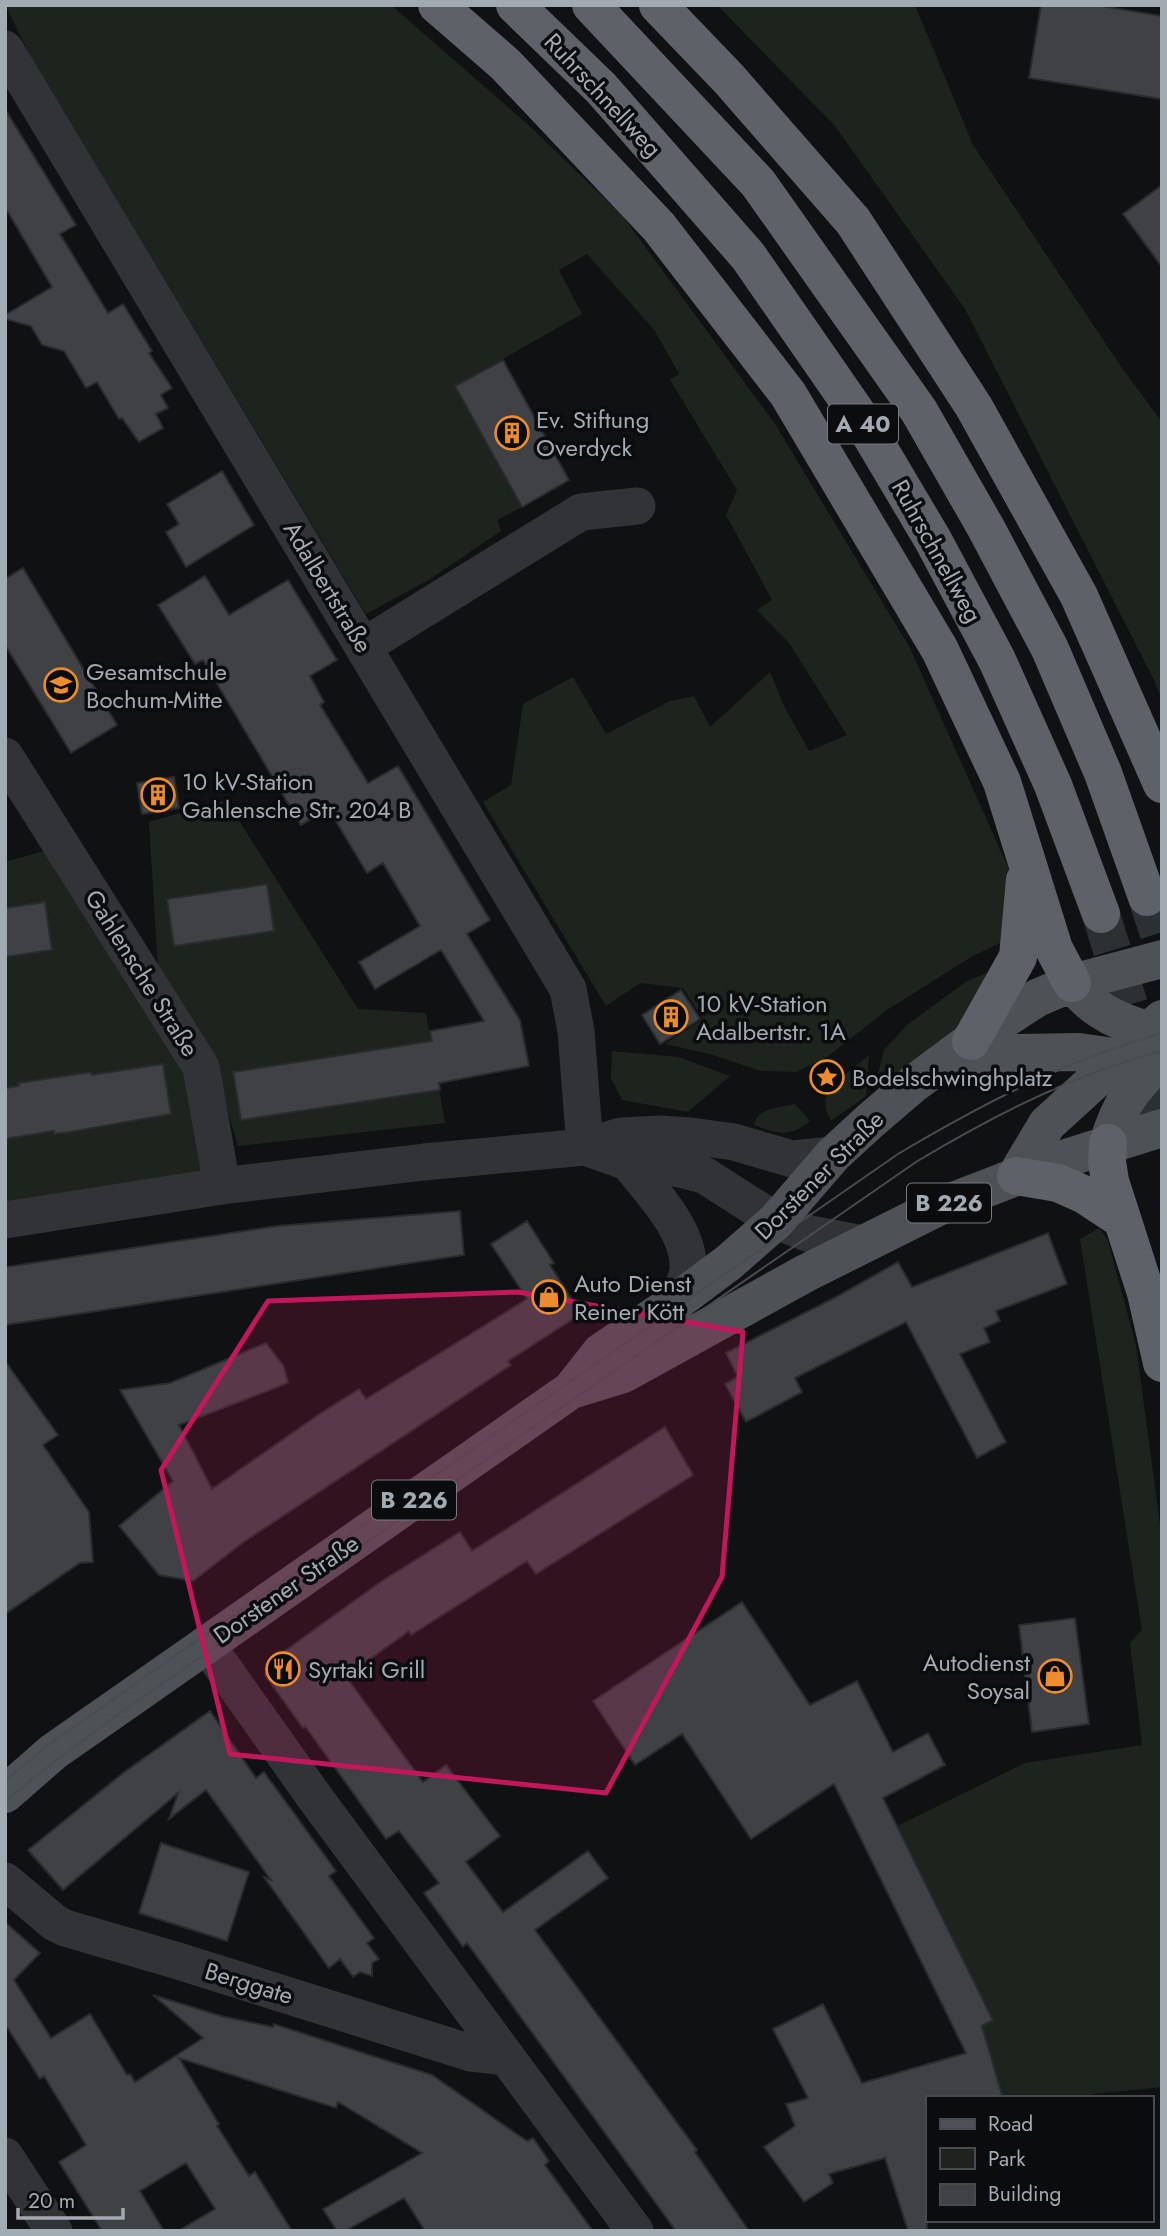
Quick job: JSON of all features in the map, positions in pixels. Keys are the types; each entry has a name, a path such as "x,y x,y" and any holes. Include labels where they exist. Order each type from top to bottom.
{"highway":[{"path":"437,5 505,64 659,228 788,394 940,650 1002,782 1054,949 1072,984"},
{"name":"Ruhrschnellweg","path":"515,5 601,88 748,256 863,422 933,540 997,660 1053,785 1101,914"},
{"name":"A 40","path":"591,5 758,183 919,411 986,528 1050,649 1103,773 1147,897"},
{"path":"658,5 729,79 853,221 974,407 1079,596 1162,784"},
{"path":"957,1052 1018,957 1027,864"},
{"path":"1108,1143 1107,1162 1121,1219 1146,1293 1162,1363"},
{"path":"1016,1176 1058,1183 1083,1194 1121,1219"}],"main road":[{"name":"Dorstener Straße","path":"5,1794 53,1752 571,1390 601,1352 728,1263 776,1221 833,1155 912,1085 957,1052 1037,999 1072,984 1162,959"},
{"path":"1072,984 1084,1000 1159,1045"},
{"path":"1016,1176 1047,1124 1121,1058 1159,1045"},
{"path":"1108,1143 1117,1114 1159,1045"},
{"path":"957,1052 1079,1052 1121,1058"},
{"name":"Dorstener Straße","path":"571,1390 624,1374 863,1244 938,1207 1108,1143 1162,1128"}],"street":[{"name":"Adalbertstraße","path":"5,49 568,989 576,1031 585,1147"},
{"path":"363,646 581,512 638,506"},
{"name":"Gahlensche Straße","path":"5,756 201,1067 222,1186"},
{"path":"5,1220 222,1186 424,1162 585,1147 621,1136 660,1134 734,1142 792,1158 833,1155"},
{"path":"585,1147 628,1161 660,1164 704,1175 776,1221 810,1234 863,1244"},
{"path":"628,1161 668,1213 687,1251 688,1272 677,1301"},
{"path":"206,1644 313,1795 635,2231"},
{"name":"Berggate","path":"5,1881 55,1923 65,1928 471,2053 506,2057"},
{"path":"5,2156 54,2231"}],"highlighted area":[{"path":"518,1292 743,1332 722,1577 606,1793 230,1754 161,1470 268,1301"}],"green space":[{"path":"5,5 391,5 524,121 622,215 775,424 910,648 1011,874 1002,942 971,957 887,1010 827,1057 796,1072 761,1071 710,1054 665,1044 703,1019 683,988 640,983 606,1006 483,802 511,785 523,704 573,677 606,734 670,701 694,696 710,727 770,672 784,706 809,751 847,735 789,643 757,610 772,600 726,515 737,490 670,380 679,374 655,331 587,254 559,270 582,314 455,386 522,507 497,520 501,531 427,581 366,614 31,57"},
{"path":"717,5 915,5 973,145 1122,368 1162,422 1162,700 965,309 835,126"},
{"path":"226,800 358,1009 426,1013 445,1123 238,1146 215,1068 158,968 149,822"},
{"path":"44,851 183,1058 204,1172 5,1205 5,862"},
{"path":"994,970 963,1032 880,1086 877,1077 884,1050 907,1025 967,981"},
{"path":"612,1051 678,1057 730,1076 688,1112 622,1100 611,1078"},
{"path":"869,1055 866,1096 831,1121 825,1099 841,1078"},
{"path":"795,1104 810,1121 796,1130 783,1133 754,1125 765,1111"},
{"path":"1099,1228 1108,1241 1136,1345 1162,1540 1162,2087 1089,2096 1001,2096 959,2038 993,2020 897,1826 1025,1763 1142,1745 1130,1643 1142,1630 1080,1239"}],"building":[{"path":"1041,5 1096,5 1162,16 1162,99 1029,78"},
{"path":"5,109 76,225 60,234 108,313 123,304 152,351 149,353 172,388 161,395 168,408 156,414 163,428 139,442 122,418 119,419 97,382 86,388 64,351 42,345 31,326 5,319 5,315 52,287 5,207"},
{"path":"1162,185 1162,267 1123,214"},
{"name":"Ev. Stiftung Overdyck","path":"503,360 569,480 522,507 455,386"},
{"path":"222,471 254,525 186,567 166,532 179,524 167,504"},
{"name":"Gesamtschule Bochum-Mitte","path":"23,568 117,725 71,753 5,645 5,579"},
{"path":"205,576 229,615 288,580 337,660 310,676 324,702 320,705 368,783 398,766 490,920 467,934 520,1020 529,1066 439,1083 440,1090 241,1120 233,1072 432,1041 430,1031 484,1021 441,950 375,989 359,962 420,926 383,863 367,873 328,808 301,825 203,660 195,664 158,605"},
{"name":"10 kV-Station Gahlensche Str. 204 B","path":"174,777 179,808 142,814 137,783"},
{"path":"267,884 274,931 174,946 167,899"},
{"path":"45,902 52,950 5,957 5,908"},
{"name":"10 kV-Station Adalbertstr. 1A","path":"681,990 700,1019 660,1044 642,1015"},
{"path":"163,1064 171,1114 76,1131 54,1134 54,1131 5,1139 5,1088 19,1086 18,1083"},
{"path":"460,1211 464,1255 5,1325 5,1267 277,1226"},
{"path":"527,1221 554,1263 550,1265 581,1314 508,1361 511,1365 245,1541 193,1581 159,1575 119,1526 173,1481 120,1390 170,1383 266,1343 284,1367 288,1383 179,1425 212,1489 359,1389 366,1399 527,1299 491,1244"},
{"path":"1048,1233 1067,1284 996,1311 1000,1321 984,1328 990,1342 960,1354 1006,1442 977,1458 906,1322 795,1378 802,1392 746,1422 725,1384 738,1377 726,1353 898,1262 912,1287"},
{"path":"5,1361 58,1435 43,1445 89,1512 93,1562 80,1563 5,1614"},
{"path":"665,1427 693,1475 536,1574 527,1561 411,1635 409,1631 359,1667 363,1673 350,1682 423,1782 446,1765 500,1836 466,1862 503,1912 588,1851 608,1878 535,1930 697,2150 695,2152 749,2231 676,2231 467,1943 463,1947 424,1893 439,1883 399,1831 386,1839 265,1675 268,1663 379,1583 460,1532 472,1551"},
{"path":"742,1602 810,1705 857,1681 893,1752 928,1733 945,1765 883,1798 993,2020 982,2026 1002,2096 926,2096 927,2231 908,2231 885,2158 829,2174 833,2183 804,2202 764,2147 795,2126 786,2104 808,2098 773,2029 823,2004 862,2083 966,2053 834,1784 751,1839 682,1734 635,1765 593,1701"},
{"path":"1075,1618 1089,1724 1032,1732 1019,1625"},
{"path":"210,1711 256,1778 264,1772 336,1871 329,1876 374,1938 367,1943 379,1959 372,1963 372,1976 360,1972 353,1977 340,1959 329,1968 264,1877 271,1880 206,1790 169,1819 178,1793 63,1890 28,1850 123,1773"},
{"path":"161,1843 249,1872 227,1941 139,1913"},
{"path":"5,1922 40,1953 14,1980 51,2038 90,2014 127,2075 130,2074 135,2082 203,2038 153,1995 221,2016 273,2027 274,2024 432,2075 527,2141 533,2138 549,2161 545,2165 593,2231 425,2231 404,2198 345,2231 337,2231 323,2209 422,2153 338,2102 336,2108 179,2058 249,2176 255,2172 292,2231 178,2231 215,2209 186,2163 140,2191 164,2231 102,2231 59,2162 86,2145 44,2076 40,2079 5,2024"}],"tunnel":[{"path":"1147,897 1162,943"},
{"path":"1101,914 1143,1051 1162,1126"}],"tram line":[{"path":"5,1781 47,1746 166,1662 898,1154 1026,1085 1092,1056 1162,1033"},
{"path":"5,1801 120,1713 916,1162 975,1128 1066,1084 1129,1060 1162,1051"}],"place":[{"name":"Ev. Stiftung Overdyck","path":"512,433"},
{"name":"Gesamtschule Bochum-Mitte","path":"61,685"},
{"name":"10 kV-Station Gahlensche Str. 204 B","path":"158,795"},
{"name":"10 kV-Station Adalbertstr. 1A","path":"671,1017"},
{"name":"Bodelschwinghplatz","path":"827,1077"},
{"name":"Auto Dienst Reiner Kött","path":"549,1297"},
{"name":"Syrtaki Grill","path":"283,1669"},
{"name":"Autodienst Soysal","path":"1055,1676"}]}
